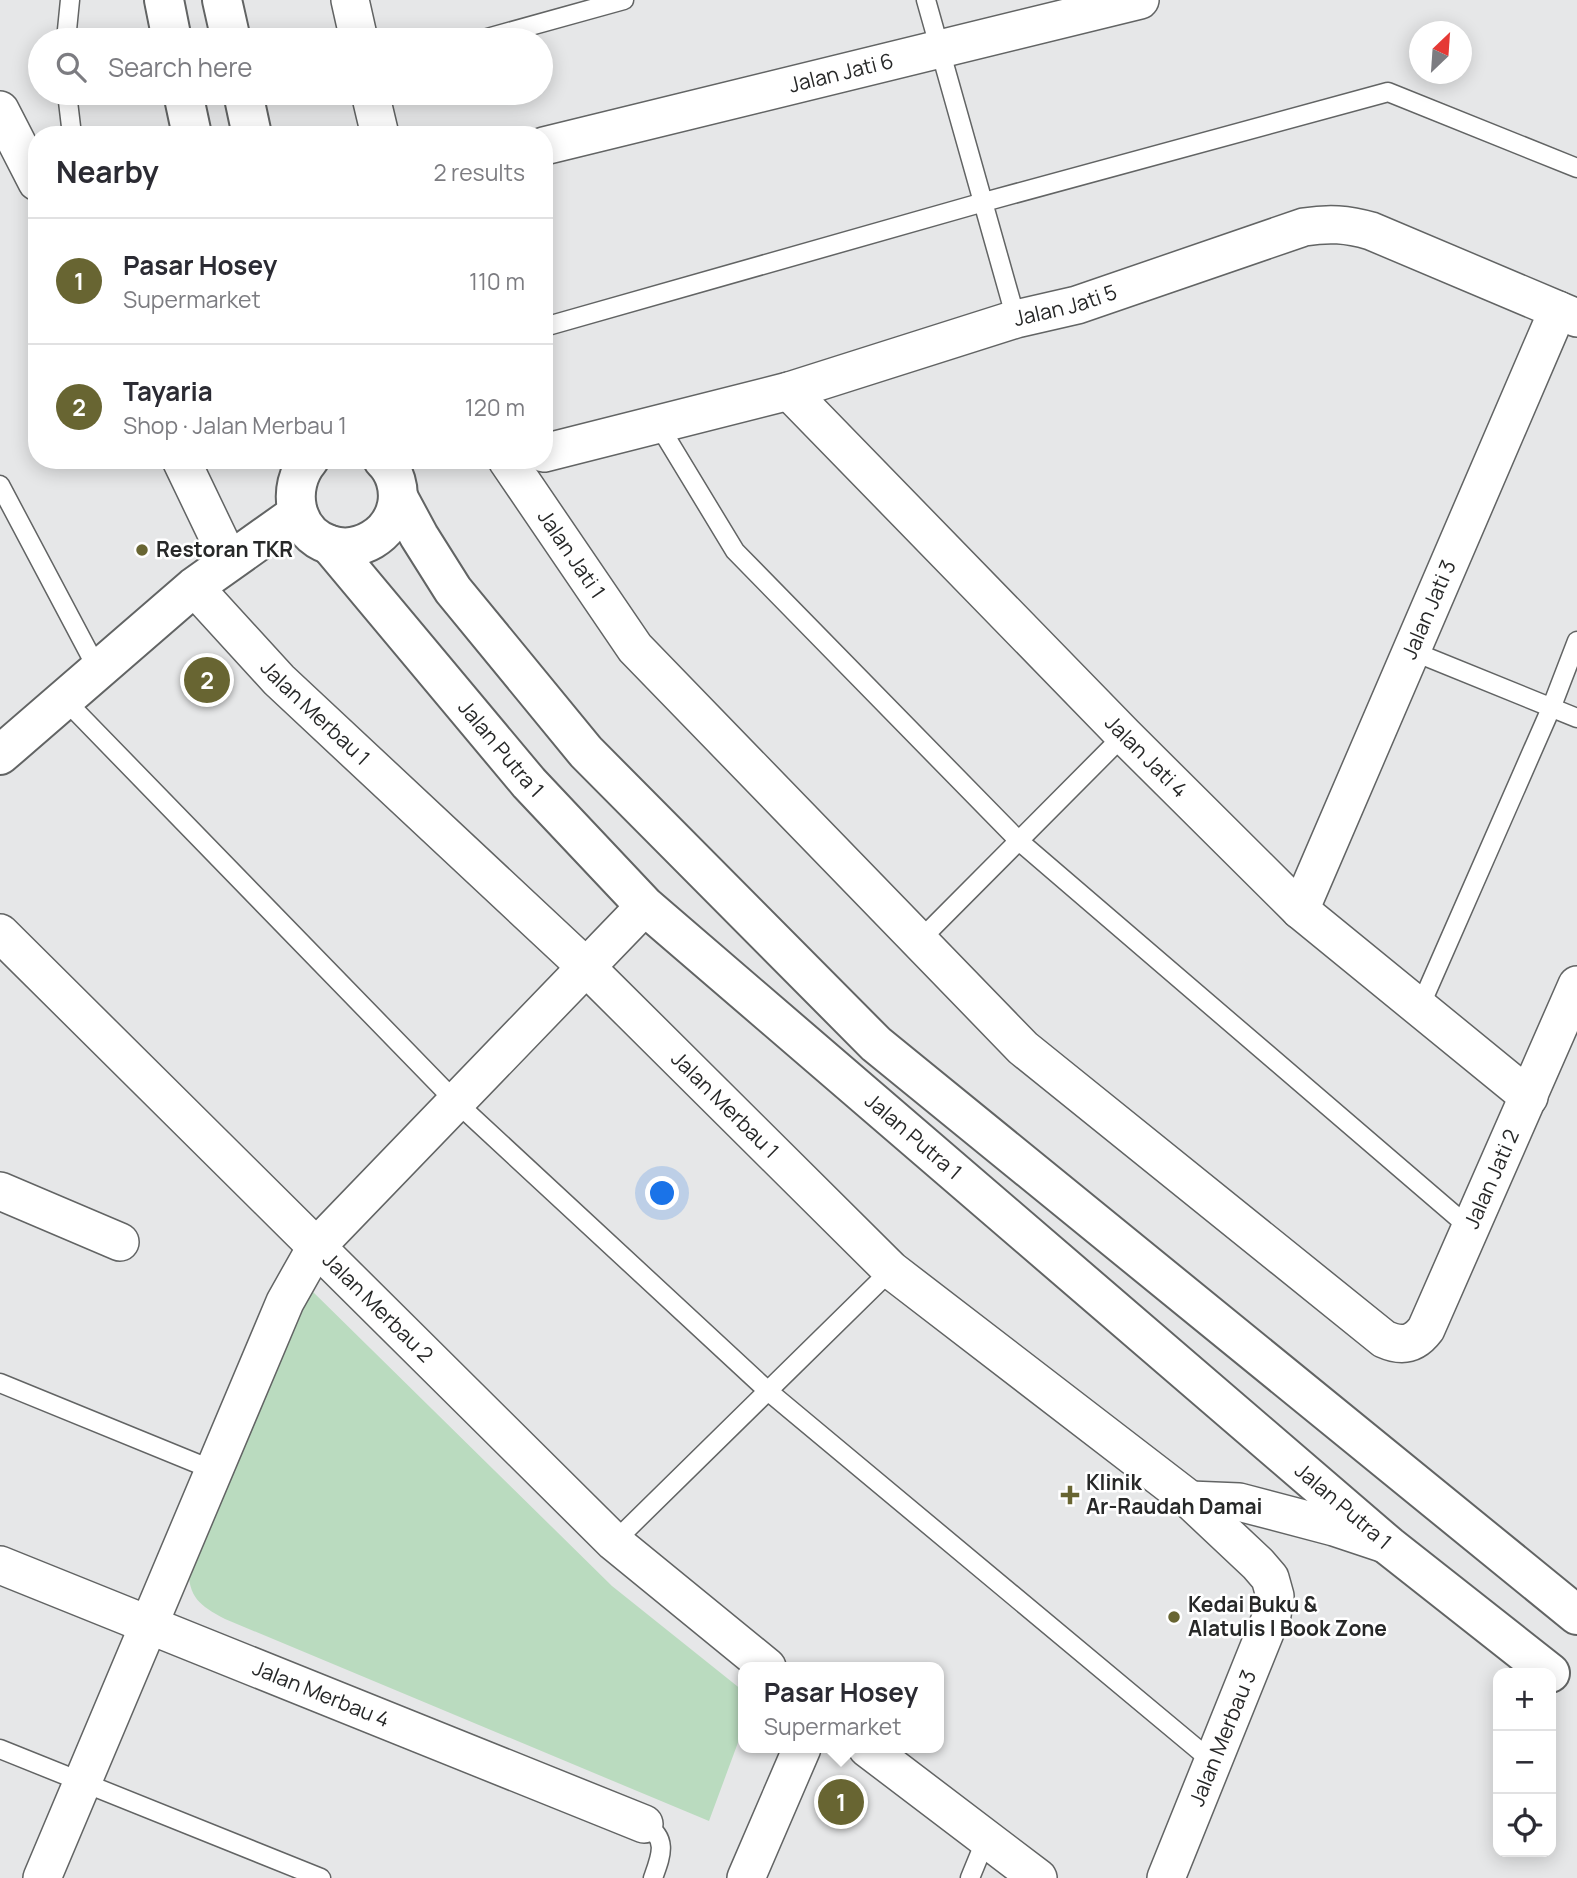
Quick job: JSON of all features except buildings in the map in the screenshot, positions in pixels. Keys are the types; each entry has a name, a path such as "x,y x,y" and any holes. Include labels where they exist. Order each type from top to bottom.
{"main road":[{"path":"164,0 170,28"},
{"path":"222,0 228,28"},
{"path":"186,105 190,126"},
{"path":"246,105 250,126"},
{"path":"0,755 194,587 298,513 296,482 301,469"},
{"path":"330,545 361,545 375,539 386,529 395,514 398,497 396,479 389,469"},
{"path":"398,497 453,590 586,752 876,1044 1577,1615"},
{"name":"Jalan Putra 1","path":"298,513 305,527 316,538 330,545 529,783 645,906 1389,1546 1545,1668"},
{"name":"Jalan Putra 1","path":"1556,1677 1577,1694"}],"street":[{"path":"350,0 356,28"},
{"name":"Jalan Jati 6","path":"553,144 1140,0"},
{"path":"373,105 378,126"},
{"path":"0,110 25,168"},
{"name":"Jalan Jati 5","path":"553,451 789,391 1016,320 1077,305 1304,227 1327,223 1349,225 1371,232 1567,314"},
{"name":"Jalan Jati 3","path":"1300,910 1412,651 1567,314"},
{"name":"Jalan Jati 4","path":"789,391 1124,735 1300,910 1528,1097"},
{"path":"185,469 229,561"},
{"name":"Jalan Jati 1","path":"515,469 635,648 1023,1048 1384,1339"},
{"name":"Jalan Merbau 1","path":"194,587 279,680 586,967 891,1270 1190,1500 1258,1564 1270,1578 1275,1596"},
{"path":"42,1878 285,1301 316,1247 645,906"},
{"name":"Jalan Merbau 2","path":"0,933 614,1542 761,1662"},
{"name":"Jalan Jati 2","path":"1384,1339 1395,1344 1408,1344 1419,1338 1426,1329 1577,985"},
{"path":"0,1191 120,1242"},
{"path":"1190,1500 1239,1502 1334,1527 1389,1546"},
{"name":"Jalan Merbau 4","path":"0,1565 644,1824"},
{"name":"Jalan Merbau 3","path":"1166,1878 1272,1615 1275,1596"},
{"path":"746,1878 800,1753"},
{"path":"874,1753 1038,1878"}],"lane":[{"path":"68,28 71,0"},
{"path":"523,28 624,0"},
{"path":"926,0 1016,320"},
{"path":"553,324 984,202 1388,92 1577,168"},
{"path":"68,105 71,126"},
{"path":"658,424 735,551 1019,841 1471,1229"},
{"path":"0,485 98,670"},
{"path":"1419,1009 1552,706 1577,641"},
{"path":"1412,651 1577,718"},
{"path":"64,699 456,1102 768,1391 1213,1762"},
{"path":"919,941 1124,735"},
{"path":"614,1542 891,1270"},
{"path":"0,1383 214,1470"},
{"path":"0,1749 321,1878"},
{"path":"644,1824 653,1829 662,1849 653,1878"},
{"path":"970,1878 986,1839"}],"green space":[{"path":"309,1288 612,1586 738,1687 738,1743 709,1821 225,1619 197,1599 191,1586 188,1567"}],"place":[{"name":"Restoran TKR","path":"142,550"},
{"name":"Tayaria","path":"207,680"},
{"name":"Klinik Ar-Raudah Damai","path":"1070,1495"},
{"name":"Kedai Buku & Alatulis I Book Zone","path":"1174,1617"},
{"name":"Pasar Hosey","path":"841,1802"}]}
